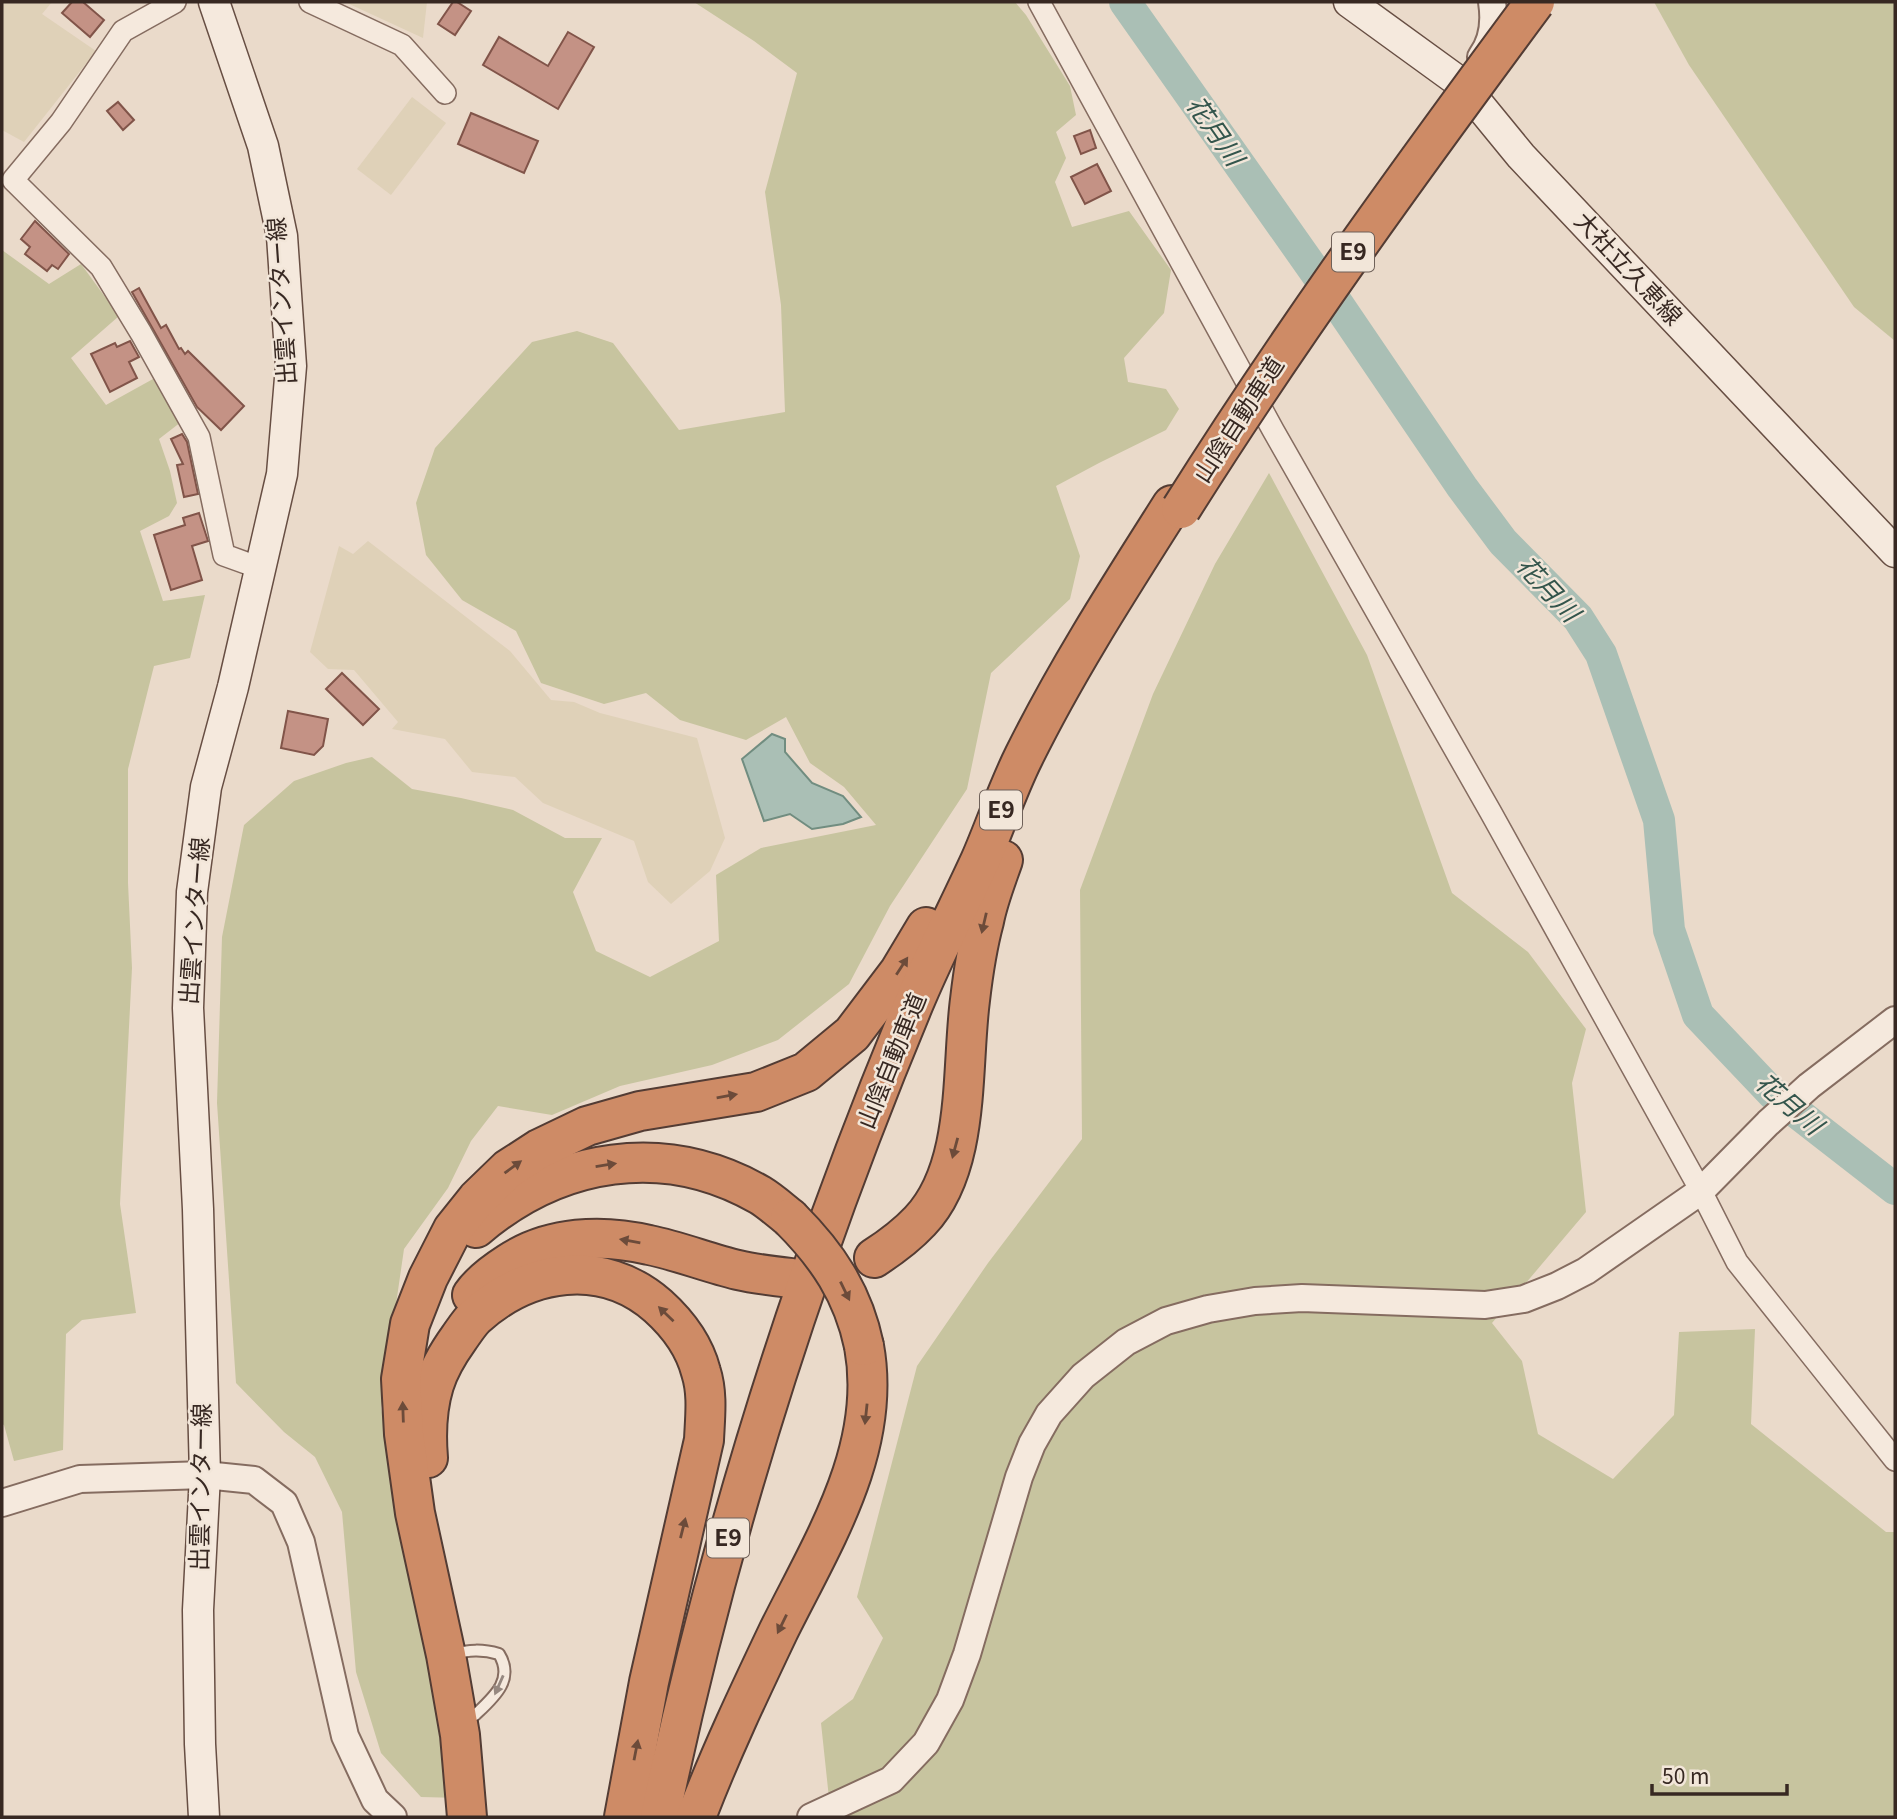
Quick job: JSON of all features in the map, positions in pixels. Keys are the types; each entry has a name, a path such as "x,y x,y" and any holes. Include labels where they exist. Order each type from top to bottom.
{"highway":[{"name":"山陰自動車道","path":"1177,507 1255,375 1417,142 1522,2"},
{"name":"山陰自動車道","path":"802,1271 863,1132 915,1002 1065,679 1256,391 1427,148 1535,2"},
{"path":"874,1258 898,1242 922,1220 938,1197 949,1170 961,1111 968,1013 975,965 984,919 1028,762"},
{"path":"483,1817 475,1715 415,1513 404,1434 401,1380 410,1324 428,1278 453,1229 477,1199 508,1169 540,1149 587,1126 640,1111 756,1091 806,1072 852,1034 899,972 1028,762"},
{"path":"428,1278 456,1245 516,1199 576,1171 636,1161 667,1163 701,1170 733,1181 762,1196 812,1240 835,1270 850,1302 864,1346 868,1396 864,1432 855,1467 838,1510 737,1716 696,1817"},
{"path":"467,1817 455,1653 427,1447 428,1412 435,1383 447,1343 460,1315 475,1291 495,1272 521,1255 551,1244 581,1239 615,1238 737,1270 802,1271"},
{"name":"E9","path":"660,1817 711,1598 802,1271"},
{"path":"435,1383 448,1352 474,1319 510,1292 548,1277 575,1274 625,1284 650,1299 670,1317 690,1342 702,1372 706,1404 704,1440 649,1682 624,1817"}],"main road":[{"name":"出雲インター線","path":"204,1817 198,1610 205,1475 198,1209 188,1008 191,892 206,787 233,688 282,474 291,366 282,236 263,146 214,2"},
{"name":"大社立久恵線","path":"1349,2 1462,84 1521,156 1895,552"}],"street":[{"path":"175,2 122,31 61,122 13,180 101,267 199,437 224,555 260,568"},
{"path":"310,2 402,45 445,93"},
{"path":"1040,2 1273,430 1483,799 1701,1191 1737,1262 1895,1460"},
{"path":"1462,84 1485,52 1493,30 1492,2"},
{"path":"811,1817 891,1780 926,1744 950,1700 967,1654 1019,1477 1032,1444 1049,1414 1083,1376 1126,1342 1166,1321 1255,1300 1302,1298 1485,1305 1524,1299 1558,1286 1586,1271 1701,1191 1809,1086 1895,1020"},
{"path":"2,1503 80,1479 205,1475 254,1480 285,1503 301,1542 345,1736 375,1800 393,1817"}],"shaded area":[{"path":"2,2 52,2 42,14 96,51 24,142 2,130"},
{"path":"345,2 427,2 423,38"},
{"path":"694,2 1015,2 1070,86 1076,115 1056,132 1066,158 1055,182 1072,227 1129,211 1171,270 1164,313 1124,358 1128,382 1166,389 1179,409 1166,430 1056,486 1080,556 1070,599 991,673 967,789 890,906 849,984 778,1040 712,1065 620,1086 552,1115 498,1106 471,1141 448,1188 404,1249 381,1408 461,1798 421,1797 381,1753 356,1672 342,1512 315,1457 284,1432 236,1383 217,1103 222,937 244,825 294,781 372,757 412,789 513,810 565,838 602,838 573,892 596,951 650,977 719,941 716,875 761,848 876,825 844,787 810,763 786,717 746,740 680,720 646,693 604,704 541,683 516,631 462,600 426,555 416,503 435,448 532,342 577,331 613,343 679,430 785,412 781,305 765,192 797,73"},
{"path":"1654,2 1895,2 1895,341 1854,307 1689,65"},
{"path":"412,97 446,123 391,195 357,169"},
{"path":"2,250 49,284 81,264 119,316 71,358 106,405 153,379 181,422 159,439 177,503 169,516 140,531 163,601 205,595 190,658 154,666 128,769 128,883 132,968 120,1204 136,1313 82,1320 66,1334 63,1450 14,1461 2,1424"},
{"path":"1269,473 1367,655 1452,893 1528,952 1586,1029 1572,1083 1586,1212 1492,1323 1522,1361 1538,1434 1613,1479 1674,1415 1679,1332 1755,1329 1751,1424 1886,1532 1895,1532 1895,1817 831,1817 821,1723 853,1699 883,1638 857,1597 917,1366 988,1263 1082,1139 1080,890 1153,694 1215,564"},
{"path":"368,541 510,651 551,700 574,702 600,713 697,738 725,838 710,871 671,904 648,882 634,841 543,803 515,777 472,772 445,739 392,729 398,722 354,670 328,669 310,652 339,546 353,554"},
{"path":"772,734 785,739 785,752 812,783 843,796 861,817 843,824 812,829 790,814 764,821 742,759"}],"building":[{"path":"72,2 83,2 104,20 90,37 62,13"},
{"path":"453,2 471,11 455,35 438,24"},
{"path":"568,32 594,47 558,109 483,65 499,37 548,66"},
{"path":"118,102 134,120 123,130 107,111"},
{"path":"471,113 538,141 524,173 458,144"},
{"path":"1090,130 1096,148 1081,154 1074,136"},
{"path":"1097,164 1111,191 1085,204 1071,177"},
{"path":"35,221 69,254 58,269 52,265 47,271 25,254 30,247 21,239"},
{"path":"139,288 161,328 166,325 179,349 185,354 188,351 244,406 221,430 197,407 132,292"},
{"path":"130,341 139,357 129,362 137,378 110,392 91,354 115,343 117,347"},
{"path":"182,434 187,442 198,494 184,497 177,465 183,464 171,439"},
{"path":"199,513 208,541 192,546 202,580 171,590 154,535 185,525 183,518"},
{"path":"342,673 379,709 363,725 326,689"},
{"path":"288,711 328,719 323,746 314,755 281,748"}],"waterway":[{"name":"花月川","path":"1125,2 1335,300 1462,487 1503,542 1578,618 1601,654 1659,820 1669,930 1698,1015 1773,1094 1895,1189"}]}
